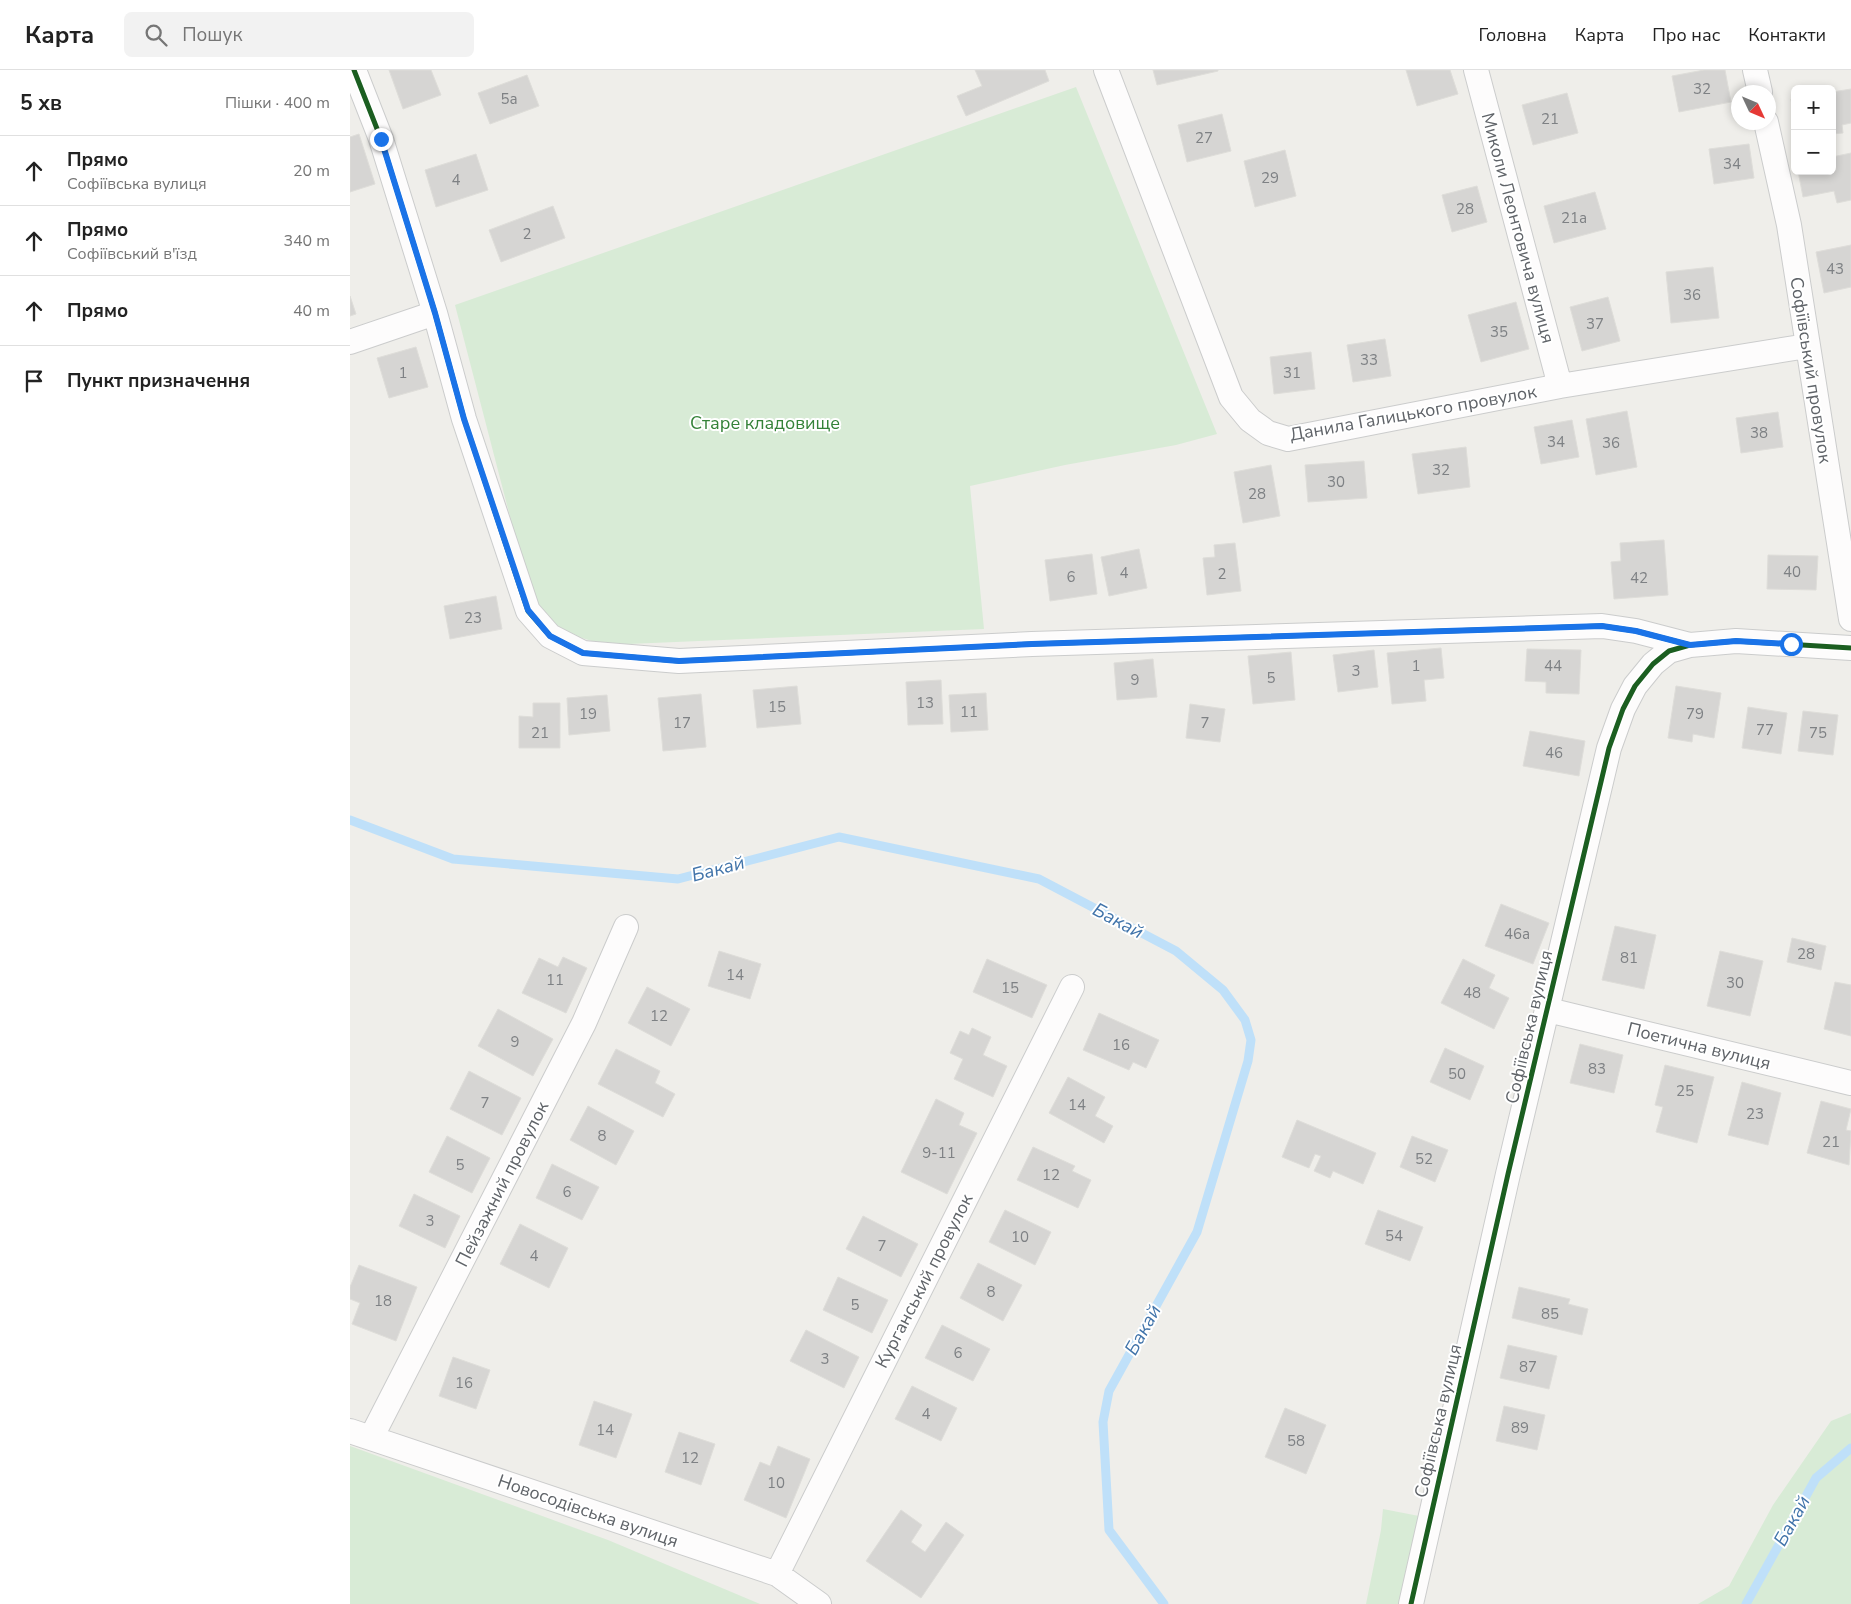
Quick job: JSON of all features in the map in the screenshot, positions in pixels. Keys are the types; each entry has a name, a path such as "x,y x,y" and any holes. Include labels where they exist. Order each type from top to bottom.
{"street":[{"path":"354,70 381,139 435,313 464,419 528,610 550,636 583,653 679,661 1032,644 1602,626 1636,631 1690,645"},
{"name":"Данила Галицького провулок","path":"1106,70 1231,397 1250,420 1268,434 1288,439 1560,386 1807,346"},
{"name":"Миколи Леонтовича вулиця","path":"1476,70 1560,386"},
{"path":"1755,70 1758,85"},
{"name":"Софіївський провулок","path":"1768,130 1789,225 1851,619"},
{"path":"350,342 435,313"},
{"name":"Софіївська вулиця","path":"1411,1604 1506,1184 1609,748 1622,709 1635,686 1653,664 1669,651 1690,645 1736,641 1851,648"},
{"name":"Пейзажний провулок","path":"360,1435 584,1023 626,926"},
{"name":"Курганський провулок","path":"777,1574 1072,987"},
{"name":"Поетична вулиця","path":"1548,1010 1851,1083"},
{"name":"Новосодівська вулиця","path":"360,1435 777,1574 819,1604"}],"green space":[{"name":"Старе кладовище","path":"1076,87 1217,434 1176,445 1065,465 970,486 984,629 605,645 569,634 543,615 527,582 455,305"},
{"path":"1851,1413 1851,1604 1698,1604 1729,1586 1773,1505 1831,1421"},
{"path":"350,1446 608,1540 760,1604 350,1604"},
{"path":"1383,1509 1419,1516 1400,1604 1366,1604 1381,1530"}],"building":[{"path":"389,70 431,70 441,95 403,109"},
{"path":"975,70 1045,70 1049,81 966,116 957,96 982,86"},
{"path":"1153,70 1218,70 1218,71 1157,85"},
{"path":"1406,70 1450,70 1458,94 1417,106"},
{"path":"1704,70 1725,70 1731,102 1679,112 1672,76"},
{"path":"527,75 539,106 490,124 478,93"},
{"path":"1851,89 1851,123 1842,125 1843,133 1836,134 1836,130 1836,91"},
{"path":"1567,93 1578,133 1533,145 1522,105"},
{"path":"1222,114 1231,151 1187,162 1178,125"},
{"path":"359,134 375,184 350,192 350,137"},
{"path":"1749,144 1754,178 1714,184 1709,149"},
{"path":"1285,150 1296,196 1255,207 1244,161"},
{"path":"1851,153 1851,200 1837,203 1834,191 1803,197 1799,175 1836,175 1836,156"},
{"path":"476,154 488,190 436,207 425,170"},
{"path":"1477,186 1487,222 1452,232 1442,195"},
{"path":"1595,192 1606,229 1554,243 1544,206"},
{"path":"553,206 565,238 501,262 489,230"},
{"path":"1851,245 1851,287 1824,293 1816,252"},
{"path":"1713,267 1719,318 1671,323 1666,272"},
{"path":"350,296 356,314 350,316"},
{"path":"1608,297 1620,341 1582,351 1570,307"},
{"path":"1516,302 1529,349 1481,362 1468,315"},
{"path":"1385,339 1391,376 1353,382 1347,345"},
{"path":"416,347 428,387 389,398 377,358"},
{"path":"1311,352 1315,389 1274,394 1270,357"},
{"path":"1627,411 1637,467 1596,475 1586,419"},
{"path":"1778,412 1783,447 1741,453 1736,418"},
{"path":"1572,420 1579,457 1541,464 1534,427"},
{"path":"1466,447 1470,487 1418,494 1412,454"},
{"path":"1364,461 1367,498 1308,502 1305,465"},
{"path":"1271,465 1280,516 1243,523 1234,472"},
{"path":"1664,540 1668,595 1614,599 1611,562 1621,561 1620,543"},
{"path":"1235,543 1241,591 1207,595 1203,558 1215,557 1214,545"},
{"path":"1139,549 1147,588 1109,596 1101,557"},
{"path":"1092,554 1097,594 1050,601 1045,560"},
{"path":"1768,555 1818,556 1816,590 1767,589"},
{"path":"496,596 502,629 450,639 444,606"},
{"path":"1441,648 1444,678 1424,680 1426,701 1392,704 1387,653"},
{"path":"1527,649 1581,650 1579,694 1546,693 1546,682 1525,681"},
{"path":"1374,650 1378,687 1338,692 1333,655"},
{"path":"1291,652 1295,700 1253,704 1248,656"},
{"path":"1153,659 1157,697 1117,700 1114,663"},
{"path":"941,680 943,724 908,725 906,682"},
{"path":"797,686 801,724 757,728 753,690"},
{"path":"1676,686 1721,693 1714,738 1693,734 1692,742 1668,738"},
{"path":"986,693 988,730 951,732 949,695"},
{"path":"701,694 706,747 663,751 658,698"},
{"path":"607,695 610,731 569,735 567,698"},
{"path":"533,703 560,703 560,748 519,748 519,716 533,717"},
{"path":"1190,704 1225,709 1220,742 1186,738"},
{"path":"1748,707 1787,713 1781,754 1742,748"},
{"path":"1803,711 1838,715 1833,755 1798,751"},
{"path":"1530,731 1585,741 1579,776 1523,766"},
{"path":"1501,904 1549,923 1533,964 1485,946"},
{"path":"1615,926 1656,935 1644,989 1602,980"},
{"path":"1792,938 1826,946 1821,970 1787,962"},
{"path":"719,951 761,964 750,999 708,986"},
{"path":"1720,951 1763,961 1750,1016 1707,1006"},
{"path":"563,957 587,968 566,1013 522,993 539,958 558,967"},
{"path":"987,959 1047,985 1032,1018 973,992"},
{"path":"1463,959 1495,975 1489,988 1509,998 1494,1029 1441,1003"},
{"path":"1835,982 1851,985 1851,1036 1824,1029"},
{"path":"647,987 690,1009 671,1046 628,1023"},
{"path":"498,1009 553,1039 533,1076 478,1046"},
{"path":"1099,1013 1159,1040 1146,1068 1133,1062 1129,1070 1083,1050"},
{"path":"972,1028 991,1037 983,1055 1007,1066 993,1097 954,1079 963,1059 950,1053 960,1031 969,1035"},
{"path":"1580,1044 1623,1055 1614,1093 1570,1083"},
{"path":"1445,1048 1484,1066 1470,1100 1430,1082"},
{"path":"616,1049 660,1071 655,1083 675,1094 663,1117 598,1084"},
{"path":"1665,1065 1714,1077 1697,1143 1656,1132 1663,1107 1655,1105"},
{"path":"469,1071 521,1098 502,1135 450,1109"},
{"path":"1068,1077 1105,1097 1095,1116 1113,1126 1104,1143 1049,1113"},
{"path":"1742,1082 1781,1093 1768,1145 1728,1135"},
{"path":"936,1099 964,1113 959,1125 977,1133 947,1194 901,1172"},
{"path":"1821,1101 1851,1109 1846,1130 1851,1131 1849,1165 1807,1153"},
{"path":"588,1106 634,1131 616,1165 570,1140"},
{"path":"1297,1120 1376,1153 1363,1184 1333,1171 1330,1178 1314,1171 1321,1156 1315,1154 1309,1168 1282,1157"},
{"path":"447,1136 490,1158 472,1193 429,1172"},
{"path":"1412,1136 1448,1150 1435,1182 1400,1167"},
{"path":"1033,1147 1075,1166 1072,1171 1091,1180 1078,1208 1017,1180"},
{"path":"552,1164 599,1187 582,1220 536,1198"},
{"path":"414,1194 460,1216 445,1248 399,1226"},
{"path":"1005,1210 1051,1232 1035,1265 989,1242"},
{"path":"1378,1210 1423,1227 1410,1261 1365,1244"},
{"path":"863,1216 918,1244 901,1277 846,1249"},
{"path":"520,1224 568,1248 549,1288 500,1264"},
{"path":"978,1263 1022,1285 1003,1321 960,1298"},
{"path":"359,1265 417,1287 396,1341 352,1324 360,1303 350,1299 350,1287"},
{"path":"838,1277 888,1300 872,1333 823,1310"},
{"path":"1519,1287 1570,1299 1568,1304 1588,1309 1582,1335 1512,1318"},
{"path":"942,1325 990,1349 973,1381 925,1358"},
{"path":"806,1330 859,1357 844,1388 790,1361"},
{"path":"1508,1345 1557,1356 1549,1389 1500,1378"},
{"path":"453,1357 490,1370 476,1409 439,1396"},
{"path":"912,1386 957,1408 941,1441 895,1419"},
{"path":"594,1401 632,1414 616,1458 579,1445"},
{"path":"1504,1406 1545,1415 1537,1450 1496,1441"},
{"path":"1285,1408 1326,1425 1306,1474 1265,1457"},
{"path":"679,1432 715,1444 701,1485 665,1472"},
{"path":"778,1446 810,1459 786,1518 744,1500 760,1462 770,1466"},
{"path":"901,1510 922,1525 911,1542 925,1552 946,1522 964,1535 921,1598 866,1561"}],"waterway":[{"name":"Бакай","path":"350,820 453,859 678,879 839,837 1039,879 1176,951 1223,990 1245,1020 1251,1040 1248,1061 1197,1232 1109,1391 1103,1422 1109,1530 1164,1604"},
{"name":"Бакай","path":"1746,1604 1816,1478 1851,1448"}],"cycle path":[{"path":"354,70 381,139 435,313 464,419 528,611 550,636 583,653 679,661 1032,644 1602,626 1636,631 1690,645"},
{"path":"1411,1604 1508,1174 1609,748 1623,709 1635,686 1653,664 1669,651 1690,645 1736,641 1851,648"}],"route":[{"path":"381,139 435,313 464,419 528,610 550,636 583,653 679,661 1032,644 1602,626 1636,631 1690,645 1736,641 1791,644"}]}
